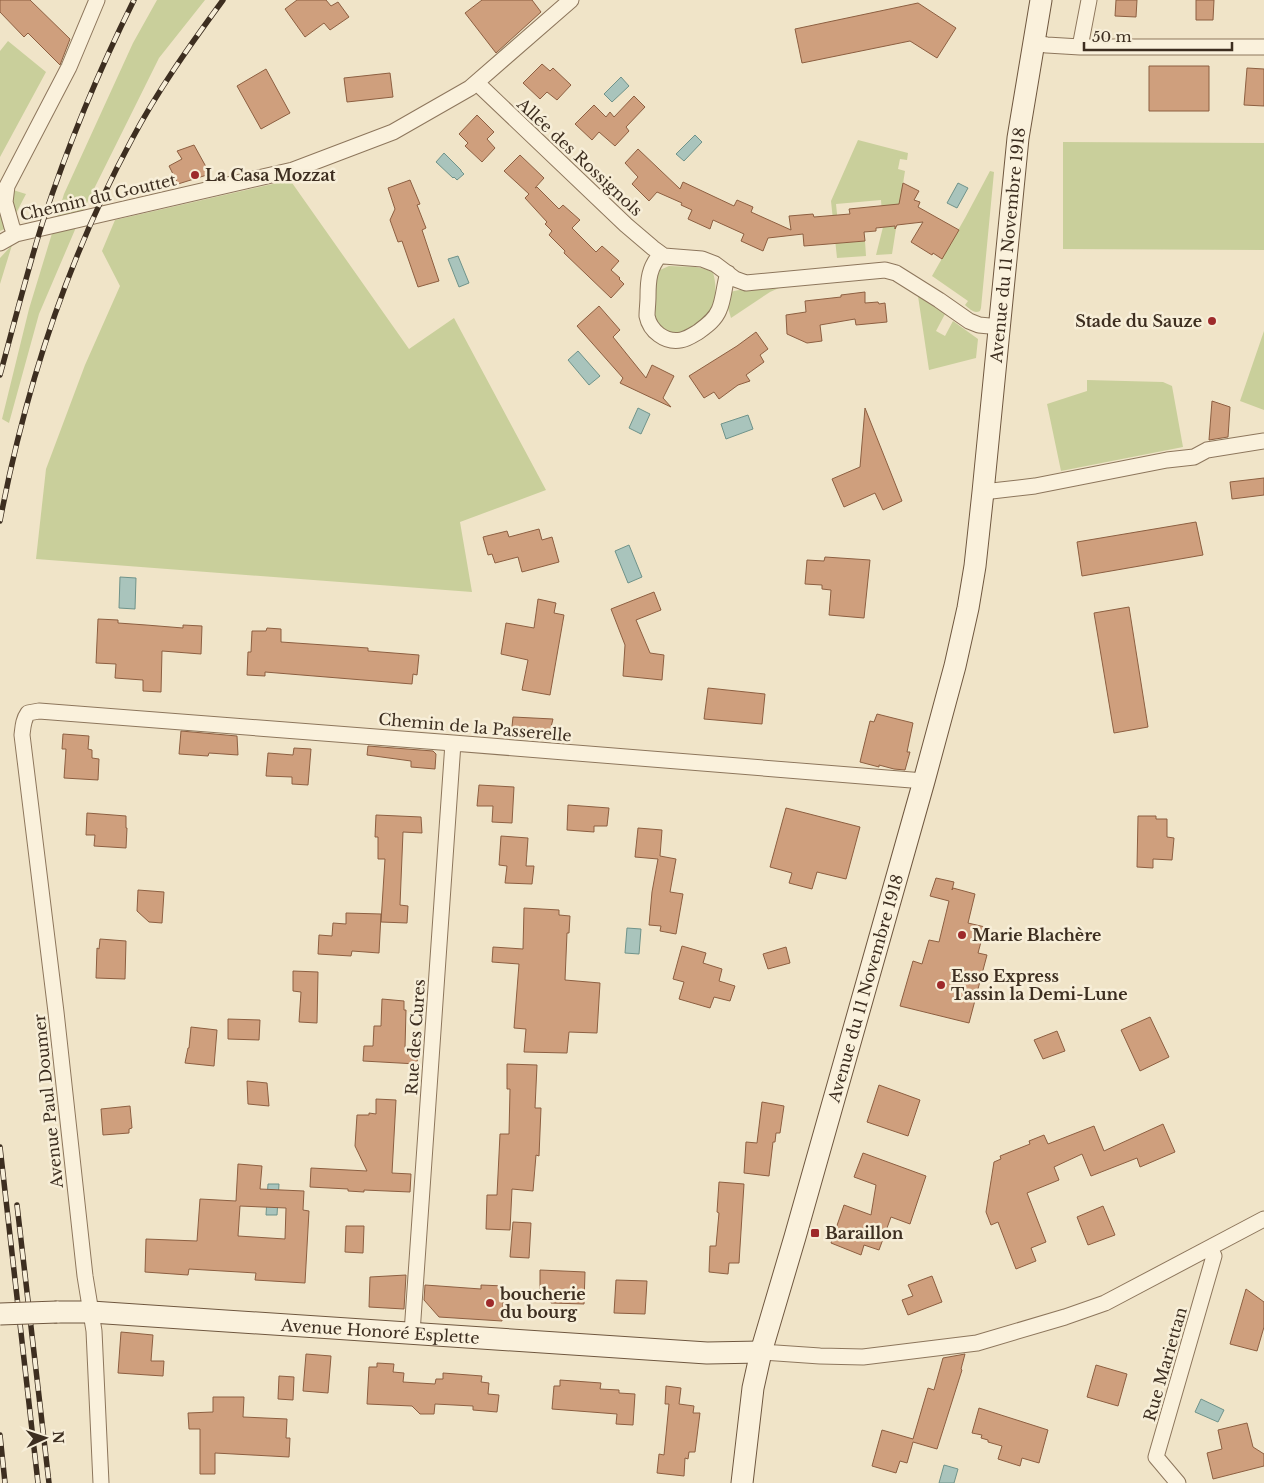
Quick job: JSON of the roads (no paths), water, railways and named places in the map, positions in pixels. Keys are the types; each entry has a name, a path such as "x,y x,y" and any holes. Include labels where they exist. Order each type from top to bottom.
{"main road":[{"name":"Avenue du 11 Novembre 1918","path":"742,1483 753,1388 761,1352 796,1237 924,781 955,666 968,608 975,566 983,492 1018,138 1041,0"},
{"name":"Avenue Honoré Esplette","path":"0,1314 91,1312 707,1354 761,1352"}],"street":[{"path":"16,234 12,227 5,202 7,186 69,67 97,0"},
{"name":"Chemin du Gouttet","path":"0,243 16,234 293,170 393,132 477,83 571,0"},
{"path":"1080,47 1089,0"},
{"path":"1033,43 1080,47 1264,47"},
{"name":"Allée des Rossignols","path":"477,83 626,225 660,254"},
{"path":"728,273 719,312 705,327 690,337 680,340 668,340 652,329 647,316 649,277 654,261 660,254 669,257 702,259 715,264 728,273 735,279 746,283 885,270 896,273 968,321 979,325 1000,327"},
{"path":"983,492 1035,486 1167,460 1194,457 1208,450 1264,441"},
{"name":"Chemin de la Passerelle","path":"25,717 28,713 40,712 924,781"},
{"name":"Avenue Paul Doumer","path":"25,717 22,735 56,1012 85,1276 94,1331 101,1483"},
{"name":"Rue des Cures","path":"412,1333 453,743"},
{"path":"761,1352 820,1356 863,1356 977,1343 1105,1303 1264,1219"},
{"name":"Rue Mariettan","path":"1178,1483 1156,1457 1214,1256 1210,1248"}],"water":[{"path":"621,77 629,86 612,102 604,94"},
{"path":"695,135 702,142 684,161 676,154"},
{"path":"444,153 464,174 457,180 436,162"},
{"path":"958,183 968,188 957,208 947,203"},
{"path":"458,256 469,283 459,287 448,259"},
{"path":"578,351 600,376 589,385 568,360"},
{"path":"638,408 650,414 641,434 629,428"},
{"path":"748,415 753,429 726,439 721,424"},
{"path":"629,545 642,577 628,583 615,551"},
{"path":"120,577 136,578 135,609 119,608"},
{"path":"627,928 641,929 639,954 625,953"},
{"path":"268,1184 279,1184 277,1215 266,1215"},
{"path":"1201,1399 1224,1410 1218,1422 1195,1412"},
{"path":"944,1465 958,1469 954,1483 939,1483"}],"railway":[{"path":"0,375 43,221 73,137 134,0"},
{"path":"0,521 22,422 36,374 51,325 88,230 109,184 142,121 175,68 223,0"},
{"path":"0,1147 38,1483"},
{"path":"17,1205 49,1483"},
{"path":"0,1435 5,1483"}],"place":[{"name":"La Casa Mozzat","path":"195,175"},
{"name":"Stade du Sauze","path":"1212,321"},
{"name":"Marie Blachère","path":"962,935"},
{"name":"Esso Express Tassin la Demi-Lune","path":"941,985"},
{"name":"Baraillon","path":"815,1233"},
{"name":"boucherie du bourg","path":"490,1303"}]}
